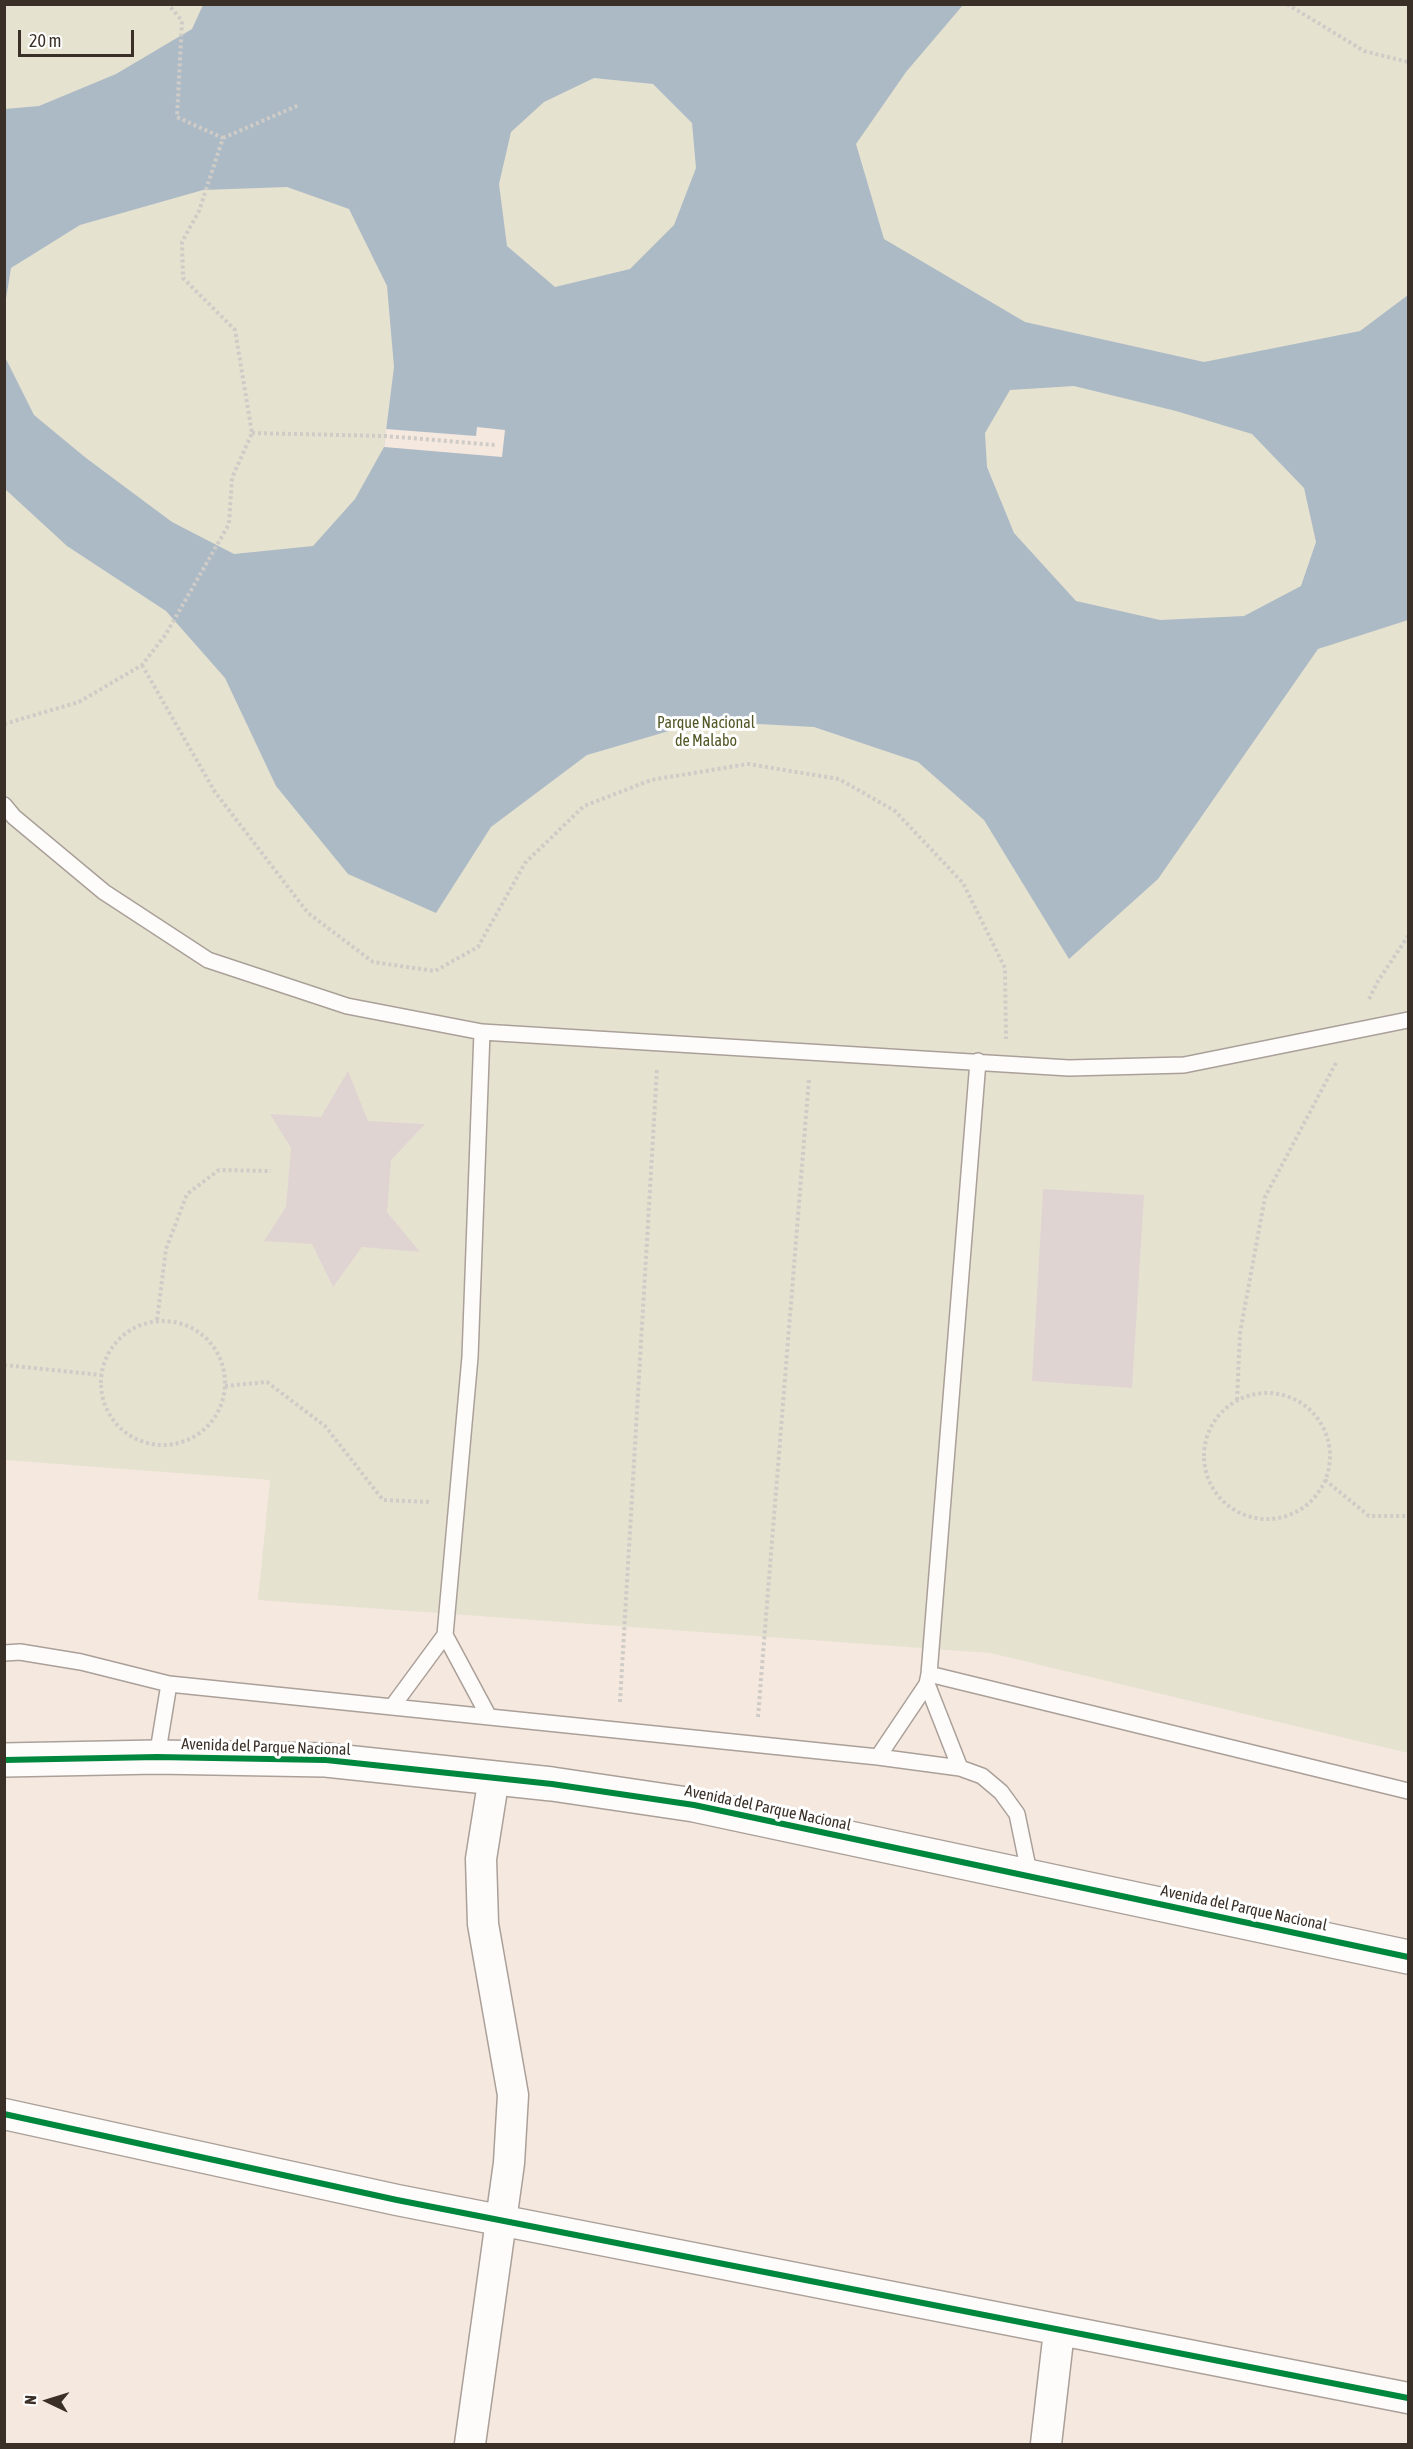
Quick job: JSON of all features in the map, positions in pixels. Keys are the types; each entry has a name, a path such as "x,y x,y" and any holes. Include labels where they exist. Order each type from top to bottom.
{"street":[{"name":"Avenida del Parque Nacional","path":"4,1760 157,1757 326,1760 494,1777 694,1805 1408,1957"},
{"path":"470,2445 509,2163 513,2095 483,1924 481,1859 494,1777"},
{"path":"4,2114 397,2200 1408,2398"},
{"path":"1046,2445 1059,2331"}],"lane":[{"path":"4,805 14,817 104,892 208,960 347,1006 482,1032 1069,1068 1184,1065 1408,1020"},
{"path":"392,1707 445,1635 470,1357 482,1032"},
{"path":"960,1768 928,1679 978,1061"},
{"path":"445,1635 489,1717"},
{"path":"4,1653 20,1652 81,1662 169,1684 756,1744 960,1768 982,1776 1001,1792 1017,1814 1030,1877"},
{"path":"878,1757 928,1679"},
{"path":"928,1679 1408,1791"},
{"path":"157,1757 169,1684"}],"path":[{"path":"168,4 182,21 177,117 223,138 299,105"},
{"path":"1287,4 1365,51 1408,62"},
{"path":"4,724 79,702 142,665 166,634 229,524 232,478 252,433 235,330 183,278 182,242 199,211 223,138"},
{"path":"252,433 385,436 496,446"},
{"path":"142,665 215,792 308,913 373,962 435,971 478,947 525,863 584,806 651,780 748,764 839,779 895,811 963,883 1005,968 1006,1063"},
{"path":"1238,1400 1240,1333 1265,1197 1378,981 1408,936"},
{"path":"618,1730 658,1042"},
{"path":"756,1744 812,1052"},
{"path":"157,1320 166,1249 187,1194 219,1170 271,1171"},
{"path":"157,1320 179,1322 198,1331 213,1346 222,1364 225,1386 221,1405 211,1422 198,1435 180,1443 161,1445 144,1443 129,1435 116,1424 106,1409 101,1393 101,1375 107,1355 119,1338 137,1326 157,1320"},
{"path":"4,1365 101,1375"},
{"path":"225,1386 267,1382 325,1426 383,1500 457,1502"},
{"path":"1273,1393 1291,1397 1307,1407 1319,1421 1327,1437 1330,1459 1325,1480 1314,1499 1297,1512 1276,1519 1255,1518 1237,1512 1222,1500 1210,1484 1205,1465 1205,1446 1211,1427 1222,1411 1238,1400 1255,1394 1273,1393"},
{"path":"1325,1480 1370,1516 1408,1516"}],"green space":[{"name":"Parque Nacional de Malabo","path":"4,5 1408,5 1408,1753 990,1653 258,1600 270,1480 5,1460"}],"water":[{"path":"203,5 963,5 906,72 856,144 884,239 1025,322 1204,362 1360,331 1408,295 1408,620 1318,649 1158,879 1069,959 984,820 918,762 814,727 703,721 587,755 491,827 436,913 348,874 276,786 225,678 166,611 67,546 5,489 5,357 34,415 86,458 172,522 234,554 313,546 355,499 384,447 394,367 387,286 349,209 287,187 203,190 80,225 11,268 5,305 5,109 39,106 116,74 192,29","holes":["594,78 653,84 692,123 696,168 674,225 630,269 555,287 507,246 499,184 511,132 544,102","1074,386 1176,411 1252,434 1304,488 1316,542 1301,586 1244,616 1160,620 1076,601 1014,533 987,467 985,433 1010,390"]}],"pier":[{"path":"477,427 505,430 502,457 384,447 386,429 476,436"}],"building":[{"path":"348,1071 368,1121 425,1124 391,1160 387,1212 420,1252 362,1247 333,1287 312,1244 264,1241 286,1207 291,1148 270,1114 321,1117"},
{"path":"1043,1189 1144,1195 1132,1388 1032,1381"}],"cycle path":[{"path":"4,1760 157,1757 326,1760 552,1784 694,1805 1408,1957"},
{"path":"4,2114 397,2200 1408,2398"}]}
